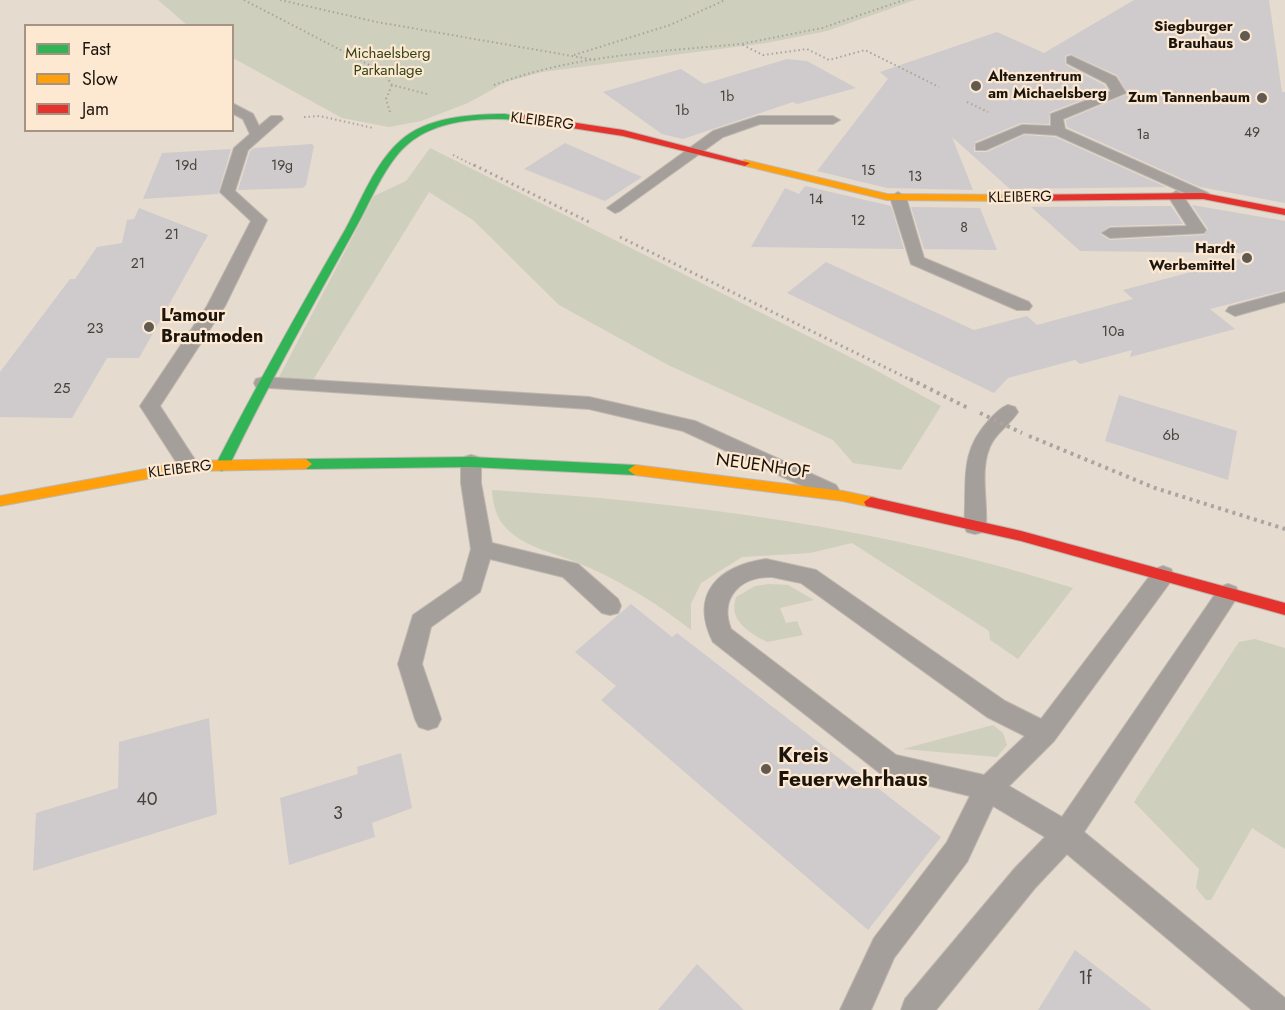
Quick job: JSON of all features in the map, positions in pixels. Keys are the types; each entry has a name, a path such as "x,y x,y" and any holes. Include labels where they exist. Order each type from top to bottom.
{"street":[{"name":"KLEIBERG","path":"0,501 189,466 222,466 263,383 375,186 403,143 418,133 453,121 510,116 623,133 898,197 1203,196 1285,212"},
{"name":"NEUENHOF","path":"222,466 471,462 573,465 673,473 843,496 975,526 1285,609"}],"lane":[{"path":"1058,131 1056,117 1119,93 1111,80 1071,60"},
{"path":"234,108 248,117 257,134"},
{"path":"189,466 150,406 216,306 259,220 227,192 241,148 276,119"},
{"path":"615,208 718,134 759,120 833,120"},
{"name":"KLEIBERG","path":"981,147 1022,129 1058,131 1203,196"},
{"path":"1110,233 1198,230 1176,196"},
{"path":"898,197 917,261 1023,306"},
{"path":"1234,311 1285,297"},
{"path":"263,383 589,403 688,426 843,496"},
{"path":"975,526 977,454 984,439 1008,412"},
{"path":"428,719 410,664 421,622 472,586 482,549 471,483 471,462"},
{"path":"482,549 570,570 610,606"},
{"path":"1045,733 996,708 807,576 788,570 764,568 744,573 728,582 718,593 713,604 714,619 721,635 890,766 988,788 1066,836 1276,1010"},
{"path":"855,1010 884,948 957,852 988,788 1045,733 1163,575"},
{"path":"916,1010 1025,878 1066,836 1228,593"}],"path":[{"path":"246,1 255,0"},
{"path":"280,0 377,22 595,60"},
{"path":"570,56 662,30 698,15 725,0"},
{"path":"491,86 540,70 595,60 741,44 822,28 904,0"},
{"path":"246,1 383,72 392,85"},
{"path":"741,44 763,55 807,49 829,60 865,50 939,87"},
{"path":"276,119 320,116 376,128"},
{"path":"418,133 429,143 598,226"},
{"path":"620,237 1068,455 1228,512 1285,528"}],"green space":[{"name":"Michaelsberg Parkanlage","path":"158,0 915,0 827,31 766,43 542,72 506,82 468,103 421,121 389,127 342,118 234,59 234,24 186,24"},
{"path":"430,148 868,366 941,406 901,470 853,463 833,440 668,365 559,305 473,220 429,192 313,380 278,379 374,196 406,181"},
{"path":"492,490 639,502 786,521 931,549 1073,588 1018,659 990,640 989,631 852,543 810,553 742,557 701,583 691,604 691,630 621,583 513,535 497,515"},
{"path":"788,585 814,600 780,608 786,623 797,621 803,635 767,642 747,630 738,619 734,605 736,597 755,586"},
{"path":"1255,639 1285,648 1285,849 1252,828 1211,900 1206,900 1196,888 1199,869 1134,802 1239,642"},
{"path":"993,725 1003,733 1007,745 997,757 903,749"}],"building":[{"path":"1134,0 1269,0 1282,92 1285,92 1285,203 1200,187 1067,127 1066,120 1128,94 1117,75 1070,54 1065,56 1066,65 1104,85 1108,90 1050,112 1049,124 1021,123 975,142 974,152 987,152 1024,135 1055,137 1166,187 1010,189 952,137 973,190 887,188 817,171 888,79 880,72 997,32 1044,53"},
{"path":"787,59 807,61 856,88 797,104 793,102 683,139 662,134 603,92 681,69 704,84"},
{"path":"565,143 642,177 605,201 524,169"},
{"path":"312,144 314,146 306,185 303,188 238,190 250,151 254,148"},
{"path":"231,149 218,194 143,199 162,153"},
{"path":"805,186 891,206 904,249 751,247 785,188 799,194"},
{"path":"1192,205 1285,221 1285,290 1210,309 1235,329 1130,357 1132,350 1080,364 1075,360 1008,378 994,393 787,293 826,262 974,330 1027,316 1037,325 1133,299 1123,290 1248,257 1247,253 1080,251 1031,207 1171,206 1183,224 1110,226 1100,234 1110,240 1204,235 1208,229"},
{"path":"911,207 980,208 997,250 924,249"},
{"path":"139,208 208,235 139,358 107,358 72,418 0,417 0,372 70,279 75,279 97,247 122,243 127,220 134,219"},
{"path":"1119,395 1237,431 1228,480 1105,441"},
{"name":"Kreis Feuerwehrhaus","path":"631,604 672,637 677,633 941,837 868,930 601,700 616,686 575,652"},
{"path":"209,718 217,814 33,871 36,813 118,788 119,742"},
{"path":"401,753 412,808 372,823 375,837 289,865 280,798 358,774 357,767"},
{"path":"1075,950 1152,1010 1038,1010"},
{"path":"697,964 744,1010 658,1010"}],"traffic: fast":[{"path":"222,466 284,348 374,186 396,151 413,136 441,124 490,116 517,117"},
{"path":"306,464 471,462 635,470"}],"traffic: slow":[{"path":"745,163 887,197 1012,198"},
{"path":"0,501 189,466 306,464"},
{"path":"635,470 843,496 871,502"}],"traffic: jam":[{"path":"517,117 623,133 745,163"},
{"path":"1012,198 1203,196 1285,212"},
{"path":"871,502 1021,536 1285,609"}],"place":[{"name":"Siegburger Brauhaus","path":"1245,36"},
{"name":"Altenzentrum am Michaelsberg","path":"976,86"},
{"name":"Zum Tannenbaum","path":"1262,98"},
{"name":"Hardt Werbemittel","path":"1247,258"},
{"name":"L'amour Brautmoden","path":"149,327"},
{"name":"Kreis Feuerwehrhaus","path":"766,769"}]}
